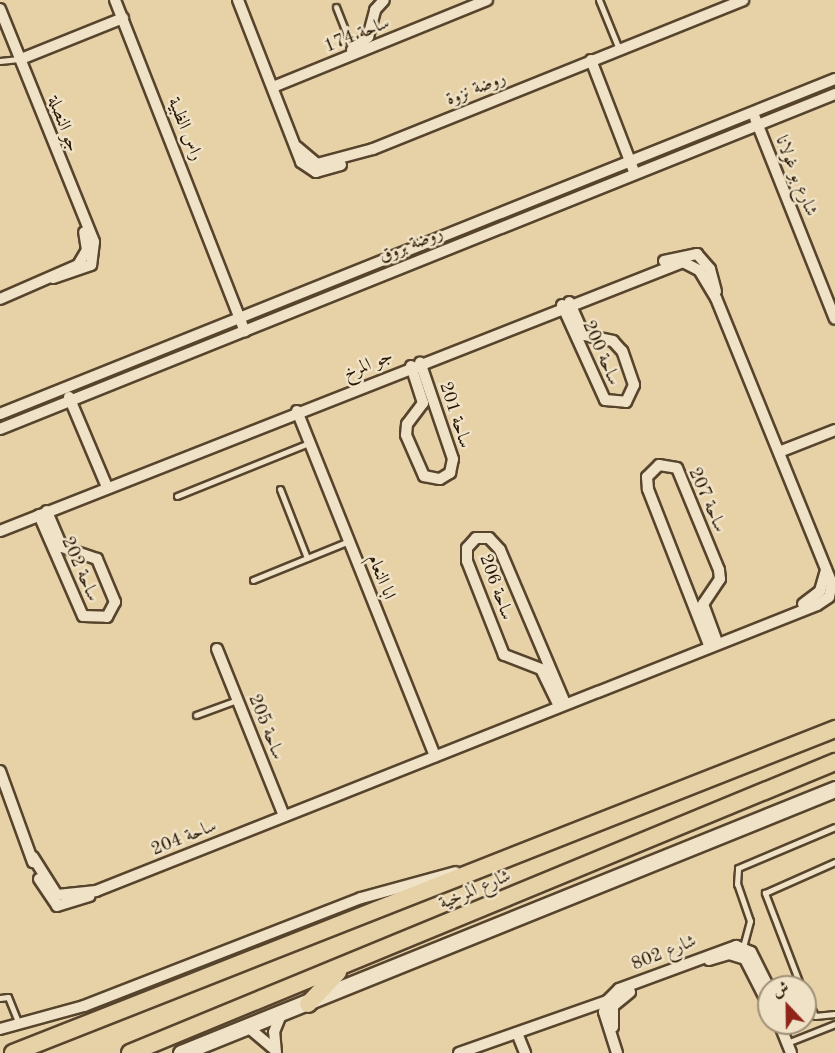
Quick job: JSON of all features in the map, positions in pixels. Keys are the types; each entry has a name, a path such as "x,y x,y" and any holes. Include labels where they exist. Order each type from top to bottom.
{"highway":[{"name":"شارع المرخية","path":"14,1053 492,868 835,729"},
{"name":"شارع المرخية","path":"130,1053 835,762"},
{"path":"308,1004 343,967"}],"main road":[{"path":"181,1053 249,1028 835,789"}],"street":[{"name":"راس الظبية","path":"115,0 249,329"},
{"name":"روضة نزوة","path":"238,0 301,162 316,172 743,0"},
{"name":"ساحة 174","path":"272,84 353,50 368,37 371,24 384,0"},
{"name":"ساحة 174","path":"272,84 487,0"},
{"name":"جو النصلة","path":"0,9 75,201 86,256 53,278 0,299"},
{"path":"21,59 123,18"},
{"path":"371,24 394,38"},
{"path":"591,60 633,169"},
{"name":"روضة بروق","path":"0,429 249,329 633,169 752,112 835,79"},
{"name":"روضة بروق","path":"0,414 243,315 633,169 758,125 835,94"},
{"name":"شارع بو غولانا","path":"752,112 835,319"},
{"name":"جو المرخ","path":"0,531 566,303 641,274 689,262 716,298 826,570 814,598 770,621 284,816"},
{"name":"ساحة 200","path":"566,303 580,331 599,339 613,341 622,351 634,385 632,397 618,404 605,400 585,359 566,303"},
{"path":"585,359 599,339"},
{"name":"ساحة 201","path":"416,364 440,419 454,465 450,473 435,480 421,472 406,435 423,397 416,364"},
{"path":"66,388 107,487"},
{"name":"ابا النعام","path":"297,411 435,756"},
{"path":"416,413 440,419"},
{"path":"779,452 835,430"},
{"name":"ساحة 207","path":"665,463 680,474 719,570 720,579 710,591 703,608 713,643 686,587 646,482 650,471 665,463"},
{"name":"ساحة 202","path":"43,513 62,547 97,559 115,602 107,617 83,616 62,570 43,513"},
{"name":"ساحة 206","path":"476,538 497,545 540,643 562,704 545,672 504,655 467,561 467,548 476,538"},
{"path":"62,570 74,551"},
{"path":"686,587 710,591"},
{"path":"525,664 540,643"},
{"name":"ساحة 205","path":"217,649 284,816"},
{"name":"ساحة 204","path":"0,771 33,857 57,895 96,891 284,816"},
{"name":"شارع المرخية","path":"0,1029 77,1008 361,898 430,877 492,868"},
{"path":"743,947 758,961 764,975"},
{"name":"شارع 802","path":"459,1053 478,1050 517,1033 607,1001 619,989 719,948 743,947"},
{"name":"شارع 802","path":"623,1053 611,1016 619,998 721,956 745,959 757,982"},
{"path":"607,1001 605,1018 617,1053"},
{"path":"275,1052 281,1015"},
{"path":"249,1028 275,1052"},
{"path":"517,1033 525,1053"}],"lane":[{"path":"599,0 619,49"},
{"path":"336,7 353,50"},
{"path":"0,61 21,59"},
{"path":"177,496 309,443"},
{"path":"280,489 308,558"},
{"path":"253,580 349,541"},
{"path":"196,715 237,700"},
{"path":"743,947 750,921 736,878 738,868 835,827"},
{"path":"796,975 765,893 835,862"},
{"path":"0,998 8,997 19,1024"},
{"path":"817,1016 835,1014"},
{"path":"789,1048 835,1024"}]}
